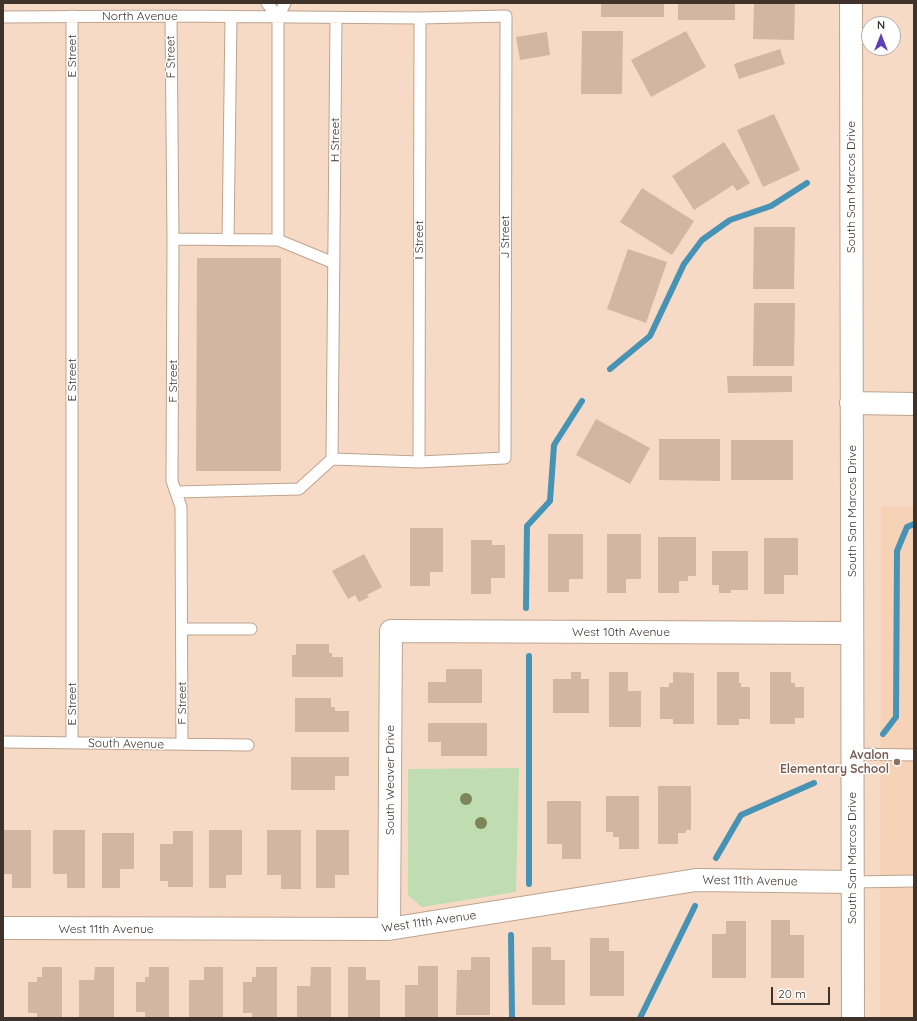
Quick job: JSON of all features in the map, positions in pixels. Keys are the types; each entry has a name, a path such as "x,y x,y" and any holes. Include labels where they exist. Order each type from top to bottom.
{"street":[{"name":"South San Marcos Drive","path":"851,3 853,1018"},
{"path":"851,403 914,404"},
{"name":"West 10th Avenue","path":"391,631 852,633"},
{"name":"South Weaver Drive","path":"389,929 391,631"},
{"name":"West 11th Avenue","path":"3,928 389,929 696,880 852,882"}],"lane":[{"path":"267,3 278,17"},
{"path":"278,240 278,17 285,3"},
{"name":"E Street","path":"72,16 72,743"},
{"name":"North Avenue","path":"3,17 171,16 420,18 506,16"},
{"name":"F Street","path":"171,16 173,239 172,481 181,507 182,744"},
{"name":"J Street","path":"419,462 505,458 506,16"},
{"path":"228,240 231,17"},
{"name":"H Street","path":"332,459 336,18"},
{"name":"I Street","path":"419,462 420,18"},
{"path":"173,239 278,240 334,263"},
{"path":"176,492 299,489 332,459 419,462"},
{"path":"182,628 251,629"},
{"name":"South Avenue","path":"3,742 248,745"},
{"path":"852,754 914,755"},
{"path":"852,882 914,881"}],"shaded area":[{"name":"Avalon Elementary School","path":"881,506 914,506 914,1018 880,1018"}],"green space":[{"path":"519,768 516,892 422,907 408,895 408,769"}],"building":[{"path":"601,3 664,3 664,17 601,17"},
{"path":"678,3 735,3 735,20 678,20"},
{"path":"754,3 795,3 794,40 753,39"},
{"path":"582,31 623,31 622,94 581,94"},
{"path":"686,31 706,67 651,97 631,60"},
{"path":"547,32 550,55 520,60 516,37"},
{"path":"780,49 785,64 739,79 734,64"},
{"path":"774,114 800,170 763,187 737,130"},
{"path":"724,142 750,183 737,191 733,185 694,210 672,176"},
{"path":"642,188 694,221 672,255 620,222"},
{"path":"754,227 795,227 794,289 753,289"},
{"path":"628,249 667,262 646,323 607,309"},
{"path":"197,258 281,258 281,471 196,471"},
{"path":"754,303 795,303 794,366 753,366"},
{"path":"727,376 792,376 792,392 728,393"},
{"path":"596,419 650,448 630,484 576,455"},
{"path":"659,439 720,439 720,481 659,480"},
{"path":"731,440 793,440 793,480 731,480"},
{"path":"410,528 443,528 443,572 430,572 430,586 410,586"},
{"path":"548,534 583,534 583,579 569,579 569,592 548,592"},
{"path":"607,534 641,534 641,579 626,579 626,593 607,593"},
{"path":"658,537 696,537 696,576 688,576 688,581 679,581 679,593 658,593"},
{"path":"764,538 798,538 798,575 784,575 784,594 764,594"},
{"path":"471,540 492,540 492,545 505,545 505,578 491,578 491,594 471,594"},
{"path":"712,551 748,551 748,590 731,590 731,593 719,593 719,585 712,585"},
{"path":"364,554 382,587 367,595 369,597 359,602 355,595 348,599 332,571"},
{"path":"296,644 329,644 329,653 332,653 332,657 343,657 343,677 292,677 292,655 296,655"},
{"path":"446,669 482,669 482,703 428,703 428,682 446,682"},
{"path":"571,672 581,672 581,679 589,679 589,713 553,713 553,679 571,679"},
{"path":"609,672 628,672 628,691 641,691 641,727 609,727"},
{"path":"673,672 694,673 694,724 673,724 673,719 660,719 660,687 669,687 669,683 673,683"},
{"path":"717,672 739,672 739,683 741,683 741,687 750,687 750,719 739,719 739,725 717,725"},
{"path":"770,672 791,672 791,683 795,683 795,687 804,687 804,718 795,718 795,724 770,724"},
{"path":"295,698 331,698 331,707 335,707 335,711 349,711 349,732 295,732"},
{"path":"428,723 487,723 487,756 441,756 441,742 428,742"},
{"path":"291,757 349,757 349,776 335,776 335,790 291,790"},
{"path":"658,786 691,786 691,830 686,830 686,833 678,833 678,844 658,844"},
{"path":"606,796 639,796 639,849 619,849 619,837 613,837 613,832 606,832"},
{"path":"547,801 581,801 581,859 562,859 562,844 547,844"},
{"path":"3,830 31,830 31,888 12,888 12,874 3,874"},
{"path":"53,830 85,830 85,888 67,888 67,874 53,874"},
{"path":"209,830 242,830 242,875 226,875 226,888 209,888"},
{"path":"267,830 301,830 301,889 281,889 281,875 267,875"},
{"path":"316,830 349,830 349,875 335,875 335,888 316,888"},
{"path":"173,831 193,831 193,887 168,887 168,881 160,881 160,844 173,844"},
{"path":"102,833 134,833 134,869 120,869 120,888 102,888"},
{"path":"771,920 790,920 790,935 804,935 804,978 771,978"},
{"path":"726,921 746,921 746,978 712,978 712,934 726,934"},
{"path":"590,938 609,938 609,951 624,951 624,996 590,996"},
{"path":"532,947 551,947 551,960 565,960 565,1005 532,1005"},
{"path":"471,957 490,957 490,1015 456,1015 457,970 471,970"},
{"path":"418,966 438,966 438,1018 405,1018 405,985 418,985"},
{"path":"42,967 62,967 62,1018 37,1018 37,1013 28,1013 28,982 37,982 37,977 42,977"},
{"path":"95,967 114,967 114,1018 79,1018 79,980 94,980"},
{"path":"149,967 169,967 169,1018 145,1018 145,1012 136,1012 136,982 145,982 145,977 149,977"},
{"path":"204,967 223,967 223,1018 189,1018 189,980 204,980"},
{"path":"256,967 277,967 277,1018 252,1018 252,1013 243,1013 243,982 252,982 252,977 256,977"},
{"path":"311,967 331,967 331,1018 297,1018 297,986 310,986"},
{"path":"348,967 366,967 366,980 380,980 380,1018 348,1018"}],"waterway":[{"path":"610,369 650,336 684,264 702,240 730,220 771,206 807,183"},
{"path":"526,608 527,526 550,501 554,445 582,401"},
{"path":"883,734 896,717 897,551 907,527 914,524"},
{"path":"529,656 529,884"},
{"path":"716,858 741,815 814,783"},
{"path":"640,1018 695,906"},
{"path":"511,935 512,1018"}],"place":[{"name":"Avalon Elementary School","path":"897,762"}]}
